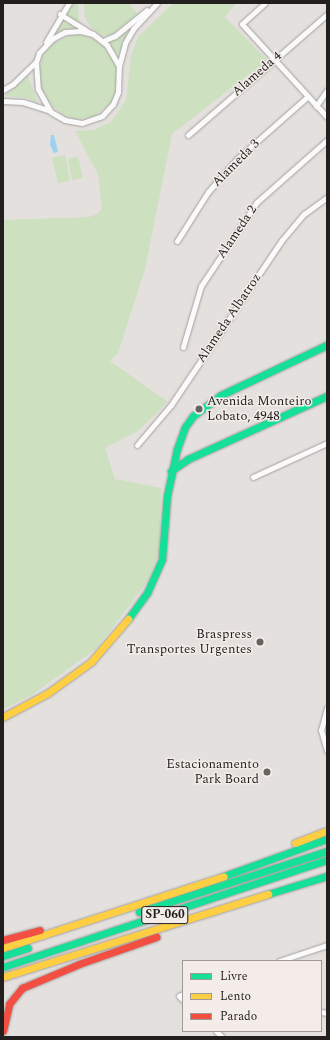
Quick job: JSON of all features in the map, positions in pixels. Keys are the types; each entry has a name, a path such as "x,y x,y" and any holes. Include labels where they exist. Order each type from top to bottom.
{"main road":[{"path":"3,717 42,697 91,662 115,637 146,593 162,560 171,471 177,449 187,424 210,401 261,375 327,345"},
{"path":"171,471 188,459 327,396"},
{"path":"177,449 188,459"},
{"path":"215,879 242,865 327,831"},
{"name":"SP-060","path":"3,948 215,879 327,839"},
{"name":"SP-060","path":"3,956 327,851"},
{"name":"SP-060","path":"3,967 79,944 327,860"},
{"name":"SP-060","path":"3,977 259,899 326,877"},
{"path":"79,944 97,944 268,889 295,887"},
{"path":"3,1031 9,1004 14,995 30,983 214,918 259,899"},
{"path":"4,940 54,927 74,926"}],"street":[{"path":"3,90 13,84 36,62 60,14 69,3"},
{"path":"103,41 115,36 156,3"},
{"path":"3,100 23,102 73,122 92,121 102,116 113,104 118,92 119,66 128,37 156,3"},
{"path":"265,3 242,24 307,97 327,117"},
{"path":"60,14 103,41 119,66"},
{"name":"Alameda 4","path":"188,135 327,14"},
{"path":"44,46 65,32 90,33"},
{"path":"36,62 38,89 51,112"},
{"path":"316,106 327,90"},
{"name":"Alameda 3","path":"177,241 208,192 238,158 307,97"},
{"name":"Alameda 2","path":"183,347 201,286 257,202 327,140"},
{"name":"Alameda Albatroz","path":"136,445 171,405 282,240 304,214 326,197"},
{"path":"253,477 327,443"},
{"path":"327,708 322,736 327,751"},
{"path":"282,960 327,944"}],"green space":[{"path":"74,3 78,3 79,24 65,14"},
{"path":"84,3 129,3 137,14 112,35 102,36 90,26 85,17"},
{"path":"173,3 236,3 225,17 267,60 172,134 145,269 118,353 110,361 168,402 138,431 105,448 115,479 161,488 160,551 147,582 97,648 32,695 3,709 3,220 89,217 99,213 102,207 98,174 75,131 94,130 111,122 126,100 131,56 138,37"},
{"path":"60,20 63,20 77,29 63,30 54,34"},
{"path":"125,31 127,33 119,54 116,54 109,41"},
{"path":"71,35 82,35 99,41 115,62 118,72 116,94 111,103 92,118 74,119 62,114 53,107 42,90 39,72 43,55 52,44"},
{"path":"28,76 38,103 27,98 5,96"},
{"path":"65,155 70,181 58,183 52,158"},
{"path":"78,156 83,178 72,180 68,159"}],"water":[{"path":"51,135 54,135 58,152 54,153 50,145"}],"traffic: fast":[{"path":"128,619 147,593 162,559 167,496 177,449 185,427 193,416 221,395 327,345"},
{"path":"171,471 188,459 327,396"},
{"path":"224,876 327,839"},
{"path":"139,912 327,851"},
{"path":"3,967 327,860"},
{"path":"268,894 327,876"},
{"path":"3,956 28,948"}],"traffic: slow":[{"path":"3,717 48,693 91,662 128,619"},
{"path":"295,843 327,831"},
{"path":"3,948 224,876"},
{"path":"3,977 268,894"}],"traffic: jam":[{"path":"3,940 40,930"},
{"path":"3,1031 9,1004 22,988 79,964 156,937"}],"place":[{"name":"Avenida Monteiro Lobato, 4948","path":"199,409"},
{"name":"Braspress Transportes Urgentes","path":"260,642"},
{"name":"Estacionamento Park Board","path":"267,772"}]}
